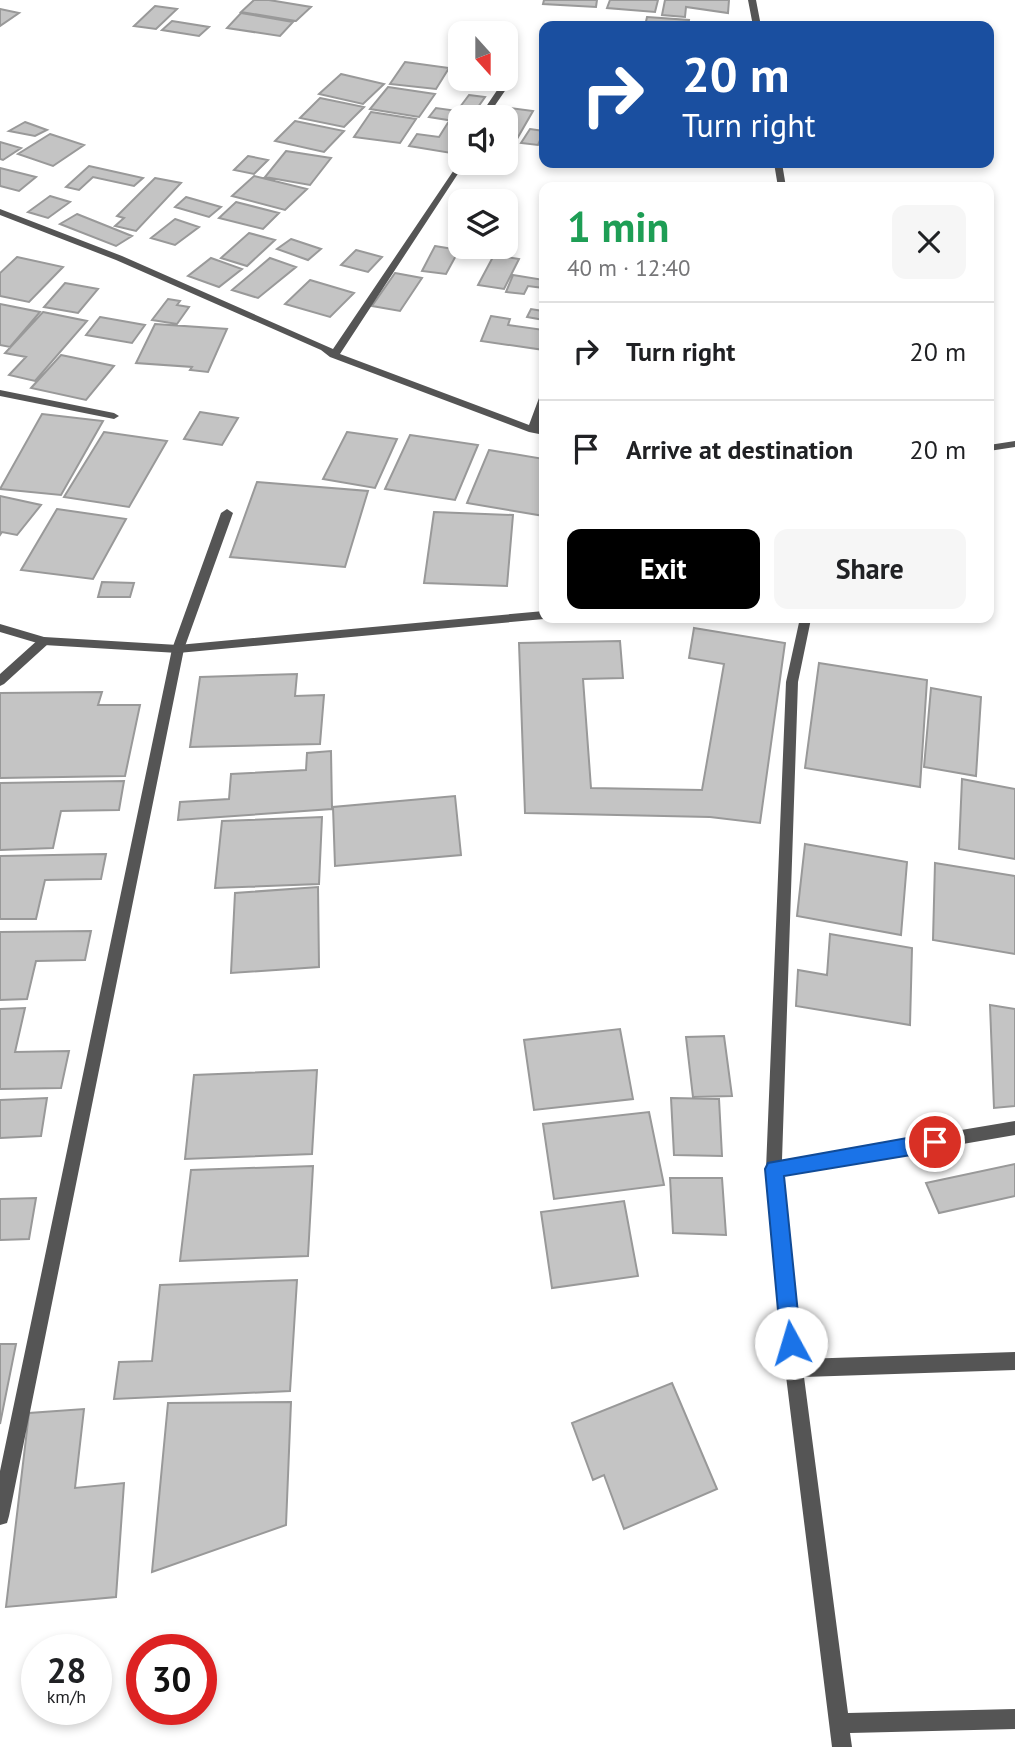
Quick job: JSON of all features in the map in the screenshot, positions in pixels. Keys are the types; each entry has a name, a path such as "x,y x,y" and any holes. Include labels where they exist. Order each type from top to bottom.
{"street":[{"path":"752,0 756,21"},
{"path":"334,355 453,175"},
{"path":"0,212 119,258 325,348 334,355 538,431"},
{"path":"0,393 114,416"},
{"path":"994,447 1015,444"},
{"path":"0,1516 178,649 227,513"},
{"path":"0,628 44,642 178,649 539,615"},
{"path":"803,623 792,682 774,1169 794,1368 842,1747"},
{"path":"0,681 44,642"},
{"path":"774,1169 1015,1128"},
{"path":"794,1368 1015,1362"},
{"path":"839,1723 1015,1719"}],"building":[{"path":"254,0 311,7 296,21 241,12"},
{"path":"544,0 597,0 596,7 543,4"},
{"path":"610,0 658,0 655,12 607,8"},
{"path":"665,0 729,0 728,13 686,7 685,17 662,15"},
{"path":"155,6 177,9 156,29 134,26"},
{"path":"0,9 19,13 0,26"},
{"path":"241,13 293,22 280,36 227,28"},
{"path":"647,17 689,20 689,21 646,21"},
{"path":"172,21 209,27 199,36 162,30"},
{"path":"405,62 448,68 436,89 390,84"},
{"path":"341,74 384,84 363,104 319,94"},
{"path":"388,87 435,94 419,117 370,109"},
{"path":"469,95 485,97 479,105 462,105"},
{"path":"320,98 364,107 344,127 300,118"},
{"path":"436,108 448,110 448,120 429,117"},
{"path":"518,109 533,111 518,137"},
{"path":"371,112 416,119 400,143 354,137"},
{"path":"295,121 344,131 324,152 275,141"},
{"path":"25,122 47,130 35,136 9,131"},
{"path":"448,123 448,152 409,146 417,134 439,137"},
{"path":"530,129 539,130 538,145 521,143"},
{"path":"50,134 84,145 53,166 18,154"},
{"path":"0,142 21,148 3,160 0,159"},
{"path":"286,151 331,158 310,185 265,177"},
{"path":"248,156 268,160 254,174 234,170"},
{"path":"89,166 143,178 134,186 93,177 79,190 66,187"},
{"path":"0,168 36,177 19,191 0,186"},
{"path":"254,176 307,189 285,210 232,196"},
{"path":"155,178 181,183 136,231 115,226 124,218 117,216"},
{"path":"50,196 70,202 48,218 28,212"},
{"path":"186,197 221,207 209,217 175,207"},
{"path":"236,202 279,213 263,229 219,218"},
{"path":"77,214 132,236 116,246 60,224"},
{"path":"175,219 199,227 175,245 151,238"},
{"path":"249,233 275,240 247,266 221,258"},
{"path":"291,239 321,249 308,260 277,249"},
{"path":"435,246 448,248 448,259 454,259 446,274 422,271"},
{"path":"356,250 382,257 368,272 341,265"},
{"path":"17,257 63,267 29,302 0,296 0,273"},
{"path":"211,258 242,269 219,287 188,276"},
{"path":"270,258 296,267 258,298 232,290"},
{"path":"492,259 519,259 504,289 478,285"},
{"path":"395,273 422,278 400,311 372,306"},
{"path":"513,275 539,279 539,287 528,286 524,294 506,292"},
{"path":"310,280 354,293 330,317 285,304"},
{"path":"65,283 98,289 78,313 44,307"},
{"path":"168,299 180,301 177,305 189,307 177,324 152,320"},
{"path":"0,304 40,312 10,347 0,345"},
{"path":"531,309 539,310 539,319 527,317"},
{"path":"43,312 87,321 35,381 9,375 26,357 5,353"},
{"path":"491,316 510,319 508,325 539,329 539,349 481,341"},
{"path":"100,317 145,325 132,343 86,335"},
{"path":"155,324 227,329 208,372 190,370 192,367 136,363"},
{"path":"61,355 114,366 86,400 31,388"},
{"path":"200,412 238,418 222,445 184,439"},
{"path":"42,414 103,421 61,495 0,489"},
{"path":"104,432 167,441 129,507 64,497"},
{"path":"347,432 397,439 375,488 323,479"},
{"path":"410,435 478,445 455,500 385,489"},
{"path":"489,450 539,458 539,515 467,503"},
{"path":"257,482 368,491 345,567 230,557"},
{"path":"0,496 41,505 17,535 2,532 0,535"},
{"path":"57,509 126,519 93,579 21,570"},
{"path":"434,512 513,515 507,586 424,583"},
{"path":"102,582 134,583 130,597 98,597"},
{"path":"694,628 785,643 760,823 710,817 525,813 519,643 620,641 623,678 583,679 591,788 702,790 724,664 689,658"},
{"path":"819,663 927,680 920,787 805,768"},
{"path":"297,674 295,696 324,695 320,744 190,747 200,677"},
{"path":"931,688 981,697 976,776 924,767"},
{"path":"102,692 98,705 140,705 125,776 0,778 0,693"},
{"path":"331,751 332,809 178,820 180,802 229,799 231,774 306,770 307,753"},
{"path":"962,779 1015,789 1015,859 959,849"},
{"path":"124,781 119,810 61,811 53,848 0,850 0,783"},
{"path":"455,796 461,855 335,866 333,807"},
{"path":"322,817 319,884 215,888 222,821"},
{"path":"805,844 907,862 901,935 797,916"},
{"path":"106,854 101,879 45,880 36,919 0,919 0,856"},
{"path":"935,863 1015,876 1015,954 933,940"},
{"path":"318,887 319,967 231,973 235,893"},
{"path":"91,931 85,960 36,961 27,999 0,1000 0,932"},
{"path":"830,934 912,948 910,1025 796,1006 798,970 827,975"},
{"path":"990,1005 1015,1009 1015,1106 994,1108"},
{"path":"25,1008 15,1052 69,1051 61,1088 0,1089 0,1009"},
{"path":"620,1029 633,1099 534,1110 524,1040"},
{"path":"724,1036 732,1096 693,1097 686,1037"},
{"path":"317,1070 312,1154 185,1159 194,1075"},
{"path":"47,1098 41,1136 0,1138 0,1100"},
{"path":"671,1098 719,1099 722,1156 674,1155"},
{"path":"649,1112 664,1185 554,1199 543,1124"},
{"path":"1015,1164 1015,1196 939,1213 926,1183"},
{"path":"313,1166 308,1256 180,1261 191,1170"},
{"path":"670,1178 722,1178 726,1235 673,1233"},
{"path":"36,1198 29,1239 0,1240 0,1199"},
{"path":"624,1201 638,1276 552,1288 541,1212"},
{"path":"297,1280 290,1391 114,1399 119,1362 152,1361 160,1285"},
{"path":"0,1344 16,1344 0,1424"},
{"path":"672,1383 717,1489 624,1529 604,1475 593,1480 572,1423"},
{"path":"291,1402 286,1525 152,1572 168,1403"},
{"path":"84,1409 75,1488 124,1483 116,1597 6,1607 29,1413"}],"route":[{"path":"791,1343 774,1169 935,1142"}]}
